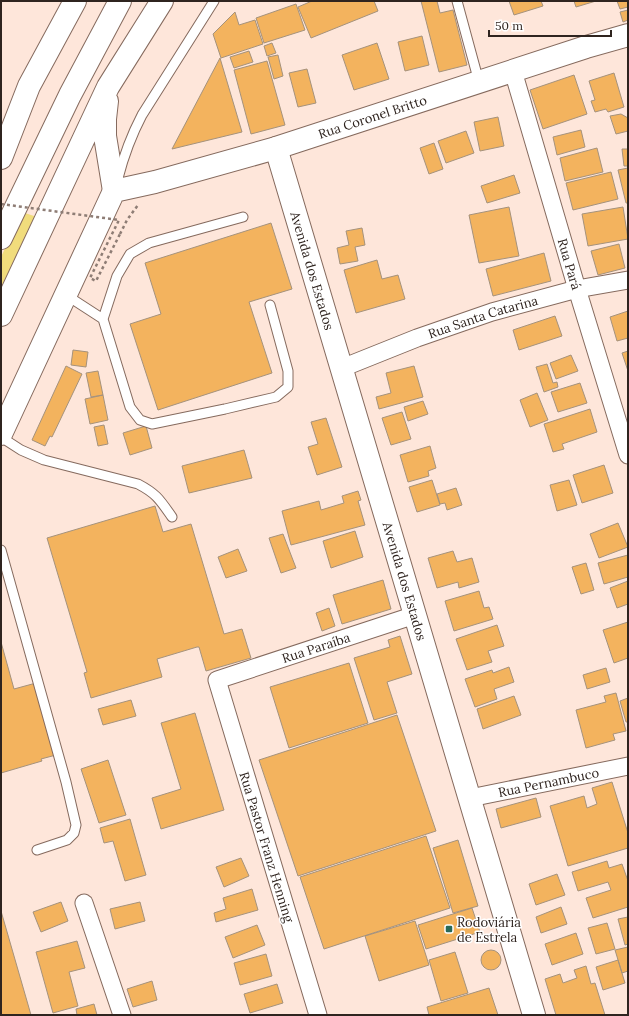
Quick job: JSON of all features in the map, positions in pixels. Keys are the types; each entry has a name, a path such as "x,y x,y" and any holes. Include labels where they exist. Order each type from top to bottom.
{"main road":[{"path":"1,238 70,95 120,1"},
{"path":"1,315 108,87 162,1"},
{"path":"1,158 29,86 73,2"},
{"name":"Rua Coronel Britto","path":"114,190 155,182 276,148 586,47 628,35"},
{"path":"1,434 114,190 105,136 108,87"},
{"name":"Avenida dos Estados","path":"276,148 534,1015"}],"street":[{"name":"Rua Pará","path":"513,72 628,455"},
{"name":"Rua Santa Catarina","path":"342,368 418,338 492,312 577,289 628,280"},
{"name":"Rua Paraíba","path":"217,680 415,615"},
{"name":"Rua Pastor Franz Henning","path":"217,680 318,1015"},
{"name":"Rua Pernambuco","path":"470,798 628,766"},
{"path":"84,903 122,1015"}],"lane":[{"path":"114,190 133,131 214,1"},
{"path":"457,1 479,82"},
{"path":"243,217 149,243 130,254 117,276 103,319 130,407 140,420 152,424 276,398 288,387 288,371 270,305"},
{"path":"66,295 103,319"},
{"path":"1,437 21,450 44,460 138,484 151,491 160,499 172,517"},
{"path":"1,550 66,782 76,825 74,833 67,840 37,850"}],"path":[{"path":"1,204 119,220 90,278 96,281 127,220"}],"shaded area":[{"path":"22,212 37,217 1,287 1,257"}],"building":[{"path":"312,1 374,1 378,11 311,38 298,7"},
{"path":"421,1 437,1 440,13 453,10 467,65 439,72"},
{"path":"509,1 541,1 543,6 514,15"},
{"path":"574,1 596,1 576,7"},
{"path":"617,1 628,1 628,7 620,9"},
{"path":"296,4 305,30 264,43 256,18"},
{"path":"628,10 628,20 623,22 620,12"},
{"path":"235,12 239,25 255,20 263,44 221,58 213,34"},
{"path":"422,36 429,65 405,71 398,42"},
{"path":"272,43 276,53 267,56 264,46"},
{"path":"377,43 389,79 354,90 342,55"},
{"path":"249,51 253,62 234,68 230,57"},
{"path":"278,55 283,76 274,79 268,57"},
{"path":"220,58 242,132 172,149"},
{"path":"267,61 285,125 251,134 234,70"},
{"path":"307,69 316,103 298,107 289,73"},
{"path":"614,73 624,107 608,112 606,109 595,112 591,101 595,100 589,81"},
{"path":"574,75 587,114 543,129 530,90"},
{"path":"621,114 628,118 628,131 616,134 610,116"},
{"path":"498,117 504,146 480,151 474,122"},
{"path":"581,130 585,147 557,155 553,137"},
{"path":"466,131 474,153 446,163 438,141"},
{"path":"434,143 443,169 429,174 420,148"},
{"path":"597,148 603,172 565,181 560,158"},
{"path":"622,149 628,149 628,166 624,166"},
{"path":"628,168 628,203 626,203 618,170"},
{"path":"611,172 618,199 573,210 566,183"},
{"path":"514,175 520,193 487,203 481,186"},
{"path":"509,207 519,256 479,263 469,215"},
{"path":"623,207 628,239 588,246 582,214"},
{"path":"271,223 292,289 249,302 272,373 158,410 130,324 161,314 145,263"},
{"path":"362,228 365,245 355,247 358,261 340,264 337,248 349,245 346,231"},
{"path":"619,244 625,268 598,275 591,251"},
{"path":"544,253 551,281 493,296 486,269"},
{"path":"377,260 382,279 398,275 405,299 356,313 344,270"},
{"path":"628,311 628,338 617,341 610,317"},
{"path":"555,316 562,336 519,350 513,330"},
{"path":"73,350 88,352 86,367 71,365"},
{"path":"628,351 628,371 622,353"},
{"path":"571,355 578,371 556,379 550,363"},
{"path":"547,364 553,383 557,382 558,387 544,392 536,367"},
{"path":"66,366 82,374 52,437 50,436 45,446 32,440"},
{"path":"414,366 423,397 379,409 376,397 391,393 386,373"},
{"path":"98,371 103,395 91,397 86,373"},
{"path":"580,383 587,403 558,412 551,392"},
{"path":"537,393 548,420 530,427 520,400"},
{"path":"103,395 108,420 90,424 85,399"},
{"path":"423,401 428,414 408,421 404,407"},
{"path":"590,409 597,432 562,444 564,449 553,452 544,424"},
{"path":"402,412 411,439 391,445 382,418"},
{"path":"326,418 342,467 317,475 308,447 318,444 311,422"},
{"path":"104,425 108,444 98,446 94,427"},
{"path":"146,426 152,448 130,455 123,433"},
{"path":"430,446 436,468 428,471 429,476 408,482 400,455"},
{"path":"244,450 252,478 189,493 182,466"},
{"path":"604,465 613,493 582,503 573,475"},
{"path":"432,480 440,505 417,512 409,487"},
{"path":"569,480 577,505 557,511 550,485"},
{"path":"456,488 462,505 447,510 445,503 440,504 437,494"},
{"path":"358,491 361,500 358,501 365,525 291,545 282,511 319,501 321,510 344,503 342,496"},
{"path":"155,506 163,532 191,524 224,634 242,629 251,658 206,671 199,647 197,647 157,659 162,677 91,698 84,673 87,672 47,538"},
{"path":"618,523 628,547 599,558 590,534"},
{"path":"355,531 363,557 331,568 323,541"},
{"path":"283,534 296,568 281,573 269,538"},
{"path":"238,549 247,571 226,578 218,557"},
{"path":"453,551 457,562 472,558 479,582 459,588 458,582 437,588 428,558"},
{"path":"628,555 628,577 604,584 598,563"},
{"path":"586,563 594,590 581,594 572,567"},
{"path":"383,580 391,609 342,624 333,595"},
{"path":"628,581 628,604 617,608 610,588"},
{"path":"479,591 484,608 489,607 493,619 454,631 445,601"},
{"path":"329,608 335,626 322,631 316,613"},
{"path":"628,622 628,658 614,663 603,630"},
{"path":"497,625 504,646 488,651 492,662 467,670 456,639"},
{"path":"400,636 412,674 387,682 397,713 374,720 354,658 390,647 388,640"},
{"path":"1,642 14,689 36,683 56,755 41,759 42,761 1,773"},
{"path":"349,663 368,723 289,748 270,687"},
{"path":"509,667 514,682 494,689 497,699 475,707 465,679 492,670 493,673"},
{"path":"606,668 610,682 587,689 583,675"},
{"path":"616,693 626,731 613,734 615,740 586,748 576,710 606,702 604,696"},
{"path":"514,696 521,715 483,729 477,709"},
{"path":"628,698 628,722 626,722 620,701"},
{"path":"131,700 136,716 103,725 98,709"},
{"path":"195,713 224,810 161,829 152,798 181,789 161,723"},
{"path":"397,715 436,831 298,876 259,760"},
{"path":"108,760 126,815 99,823 81,769"},
{"path":"612,782 628,833 628,848 568,866 550,806 584,796 587,808 597,804 592,788"},
{"path":"536,798 541,817 501,828 496,809"},
{"path":"130,819 146,875 125,881 113,841 104,843 100,828"},
{"path":"426,836 450,908 324,949 300,877"},
{"path":"458,840 478,906 453,913 433,848"},
{"path":"241,858 249,876 224,887 216,867"},
{"path":"607,861 609,868 622,864 628,881 628,907 593,918 586,898 611,890 608,882 578,891 572,872"},
{"path":"557,874 565,895 536,905 529,884"},
{"path":"252,889 258,910 216,922 214,913 226,909 223,898"},
{"path":"61,902 68,921 41,932 33,912"},
{"path":"140,902 145,921 115,929 110,909"},
{"path":"561,907 567,924 541,933 536,917"},
{"name":"Rodoviária de Estrela","path":"472,908 480,932 426,949 418,925"},
{"path":"1,911 31,1015 1,1015"},
{"path":"628,917 628,944 625,945 618,919"},
{"path":"415,921 429,965 379,981 365,936"},
{"path":"607,923 615,949 596,954 588,928"},
{"path":"257,925 265,945 233,958 225,937"},
{"path":"576,933 583,954 552,965 545,944"},
{"path":"77,941 85,968 69,972 78,1006 53,1013 36,952"},
{"path":"628,947 628,971 622,973 615,950"},
{"path":"491,950 498,953 501,960 498,967 491,970 484,967 481,960 484,953"},
{"path":"455,952 468,993 441,1001 429,960"},
{"path":"266,954 272,976 240,985 234,963"},
{"path":"618,960 625,983 603,990 596,967"},
{"path":"586,966 591,984 595,983 605,1015 556,1015 545,979 560,974 563,983 577,978 574,970"},
{"path":"152,981 157,1000 133,1007 127,989"},
{"path":"277,984 283,1003 250,1013 244,994"},
{"path":"489,988 498,1015 429,1015 427,1007"},
{"path":"94,1004 97,1015 77,1015 76,1009"}],"place":[{"name":"Rodoviária de Estrela","path":"449,929"}]}
